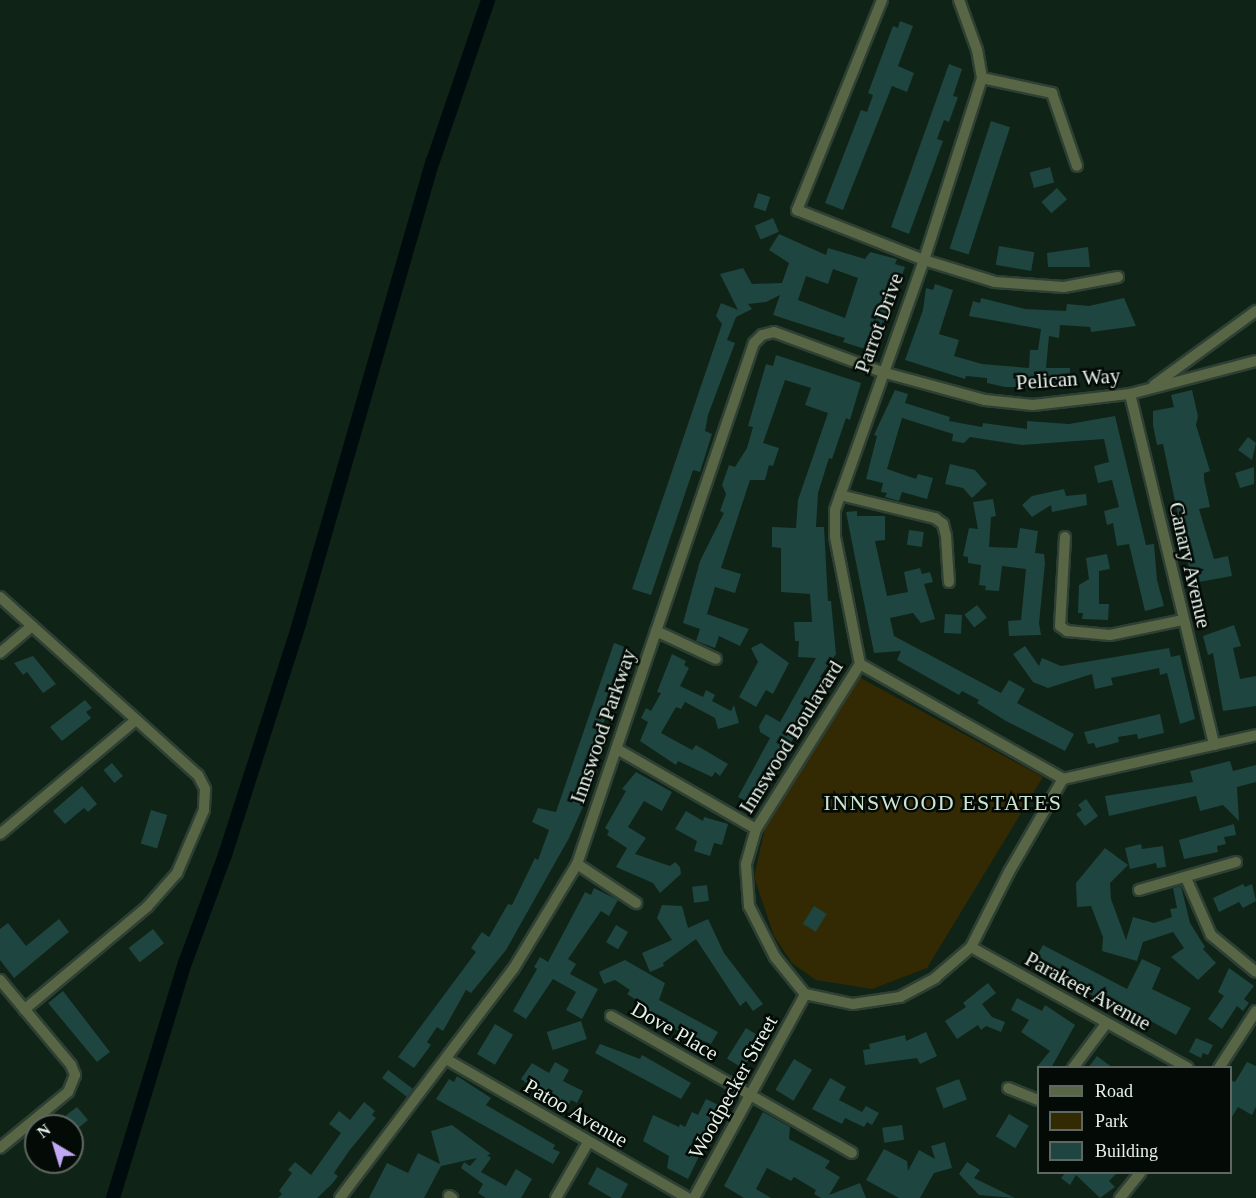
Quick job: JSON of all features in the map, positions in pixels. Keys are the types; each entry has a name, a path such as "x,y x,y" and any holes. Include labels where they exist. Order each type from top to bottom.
{"street":[{"path":"882,0 797,210 924,260 995,282 1064,287 1118,277"},
{"name":"Parrot Drive","path":"861,664 835,536 835,510 882,372 924,260 982,78 977,50 959,0"},
{"path":"982,78 1052,93 1077,166"},
{"path":"1150,388 1256,311"},
{"name":"Innswood Parkway","path":"340,1198 514,968 577,864 754,343 774,332 882,372"},
{"name":"Pelican Way","path":"882,372 986,400 1033,405 1130,394 1256,361"},
{"name":"Canary Avenue","path":"1130,394 1214,745"},
{"path":"840,495 935,518 943,524 949,582"},
{"path":"1065,537 1060,626 1067,631 1110,635 1183,620"},
{"path":"0,597 198,775 206,789 204,810 177,873 147,907 24,1010"},
{"path":"0,653 32,626"},
{"path":"656,631 716,659"},
{"name":"Innswood Boulavard","path":"805,994 775,957 749,906 746,865 756,829 861,664 1063,779"},
{"path":"0,834 136,720"},
{"path":"805,994 853,1004 900,997 935,978 971,947 1009,872 1063,779 1256,735"},
{"path":"617,748 756,829"},
{"path":"1139,890 1236,862"},
{"path":"577,864 636,903"},
{"path":"1186,878 1211,935 1256,972"},
{"name":"Parakeet Avenue","path":"971,947 1105,1025 1184,1066"},
{"path":"0,980 71,1065 75,1075 68,1092 1,1143"},
{"name":"Woodpecker Street","path":"694,1198 751,1098 805,994"},
{"path":"1221,1066 1256,1011"},
{"name":"Dove Place","path":"611,1016 751,1098 852,1153"},
{"path":"1074,1066 1105,1025"},
{"name":"Patoo Avenue","path":"446,1059 587,1143 688,1198"},
{"path":"1008,1088 1037,1100"},
{"path":"556,1198 587,1143"},
{"path":"1120,1198 1141,1174"}],"green space":[{"path":"857,676 1043,777 927,968 872,989 816,980 792,963 774,936 754,877 765,828"}],"building":[{"path":"900,21 913,26 898,66 914,73 907,92 892,86 843,210 825,203 861,110 867,112 873,95 868,93 893,26 898,28"},
{"path":"949,64 962,69 953,96 958,97 949,122 944,120 937,139 943,141 909,234 891,227"},
{"path":"991,121 1010,127 969,255 950,248"},
{"path":"1050,167 1054,182 1034,188 1030,172"},
{"path":"1057,188 1067,199 1051,213 1041,202"},
{"path":"758,193 770,197 766,211 753,207"},
{"path":"773,218 779,232 760,240 755,226"},
{"path":"779,234 826,255 828,248 865,259 870,252 897,259 895,264 905,267 874,348 868,350 843,342 845,338 773,315 780,295 766,302 748,304 752,309 736,317 727,340 735,343 708,415 705,431 712,434 700,472 693,470 651,595 632,589 722,324 716,316 721,303 738,310 720,274 743,268 752,284 782,283 789,263 769,250","holes":["833,269 858,278 845,318 798,300 806,276 828,284"]},
{"path":"999,246 1034,252 1031,271 996,265"},
{"path":"1088,247 1090,267 1048,267 1047,253"},
{"path":"935,284 953,290 939,334 959,340 954,356 982,364 1029,368 1030,350 1038,350 1041,329 969,316 973,301 980,303 981,298 1025,309 1066,311 1067,304 1089,306 1124,298 1136,326 1091,332 1090,327 1060,325 1059,338 1049,336 1046,368 1070,368 1070,381 1064,381 1064,388 1005,387 987,383 987,378 966,376 965,379 905,360 923,310 926,288 933,290"},
{"path":"776,355 861,383 850,420 846,418 832,459 829,458 818,493 816,527 824,527 828,601 831,601 836,654 820,677 825,680 780,763 753,805 738,797 770,738 760,732 759,726 766,714 780,722 816,658 798,657 799,641 795,641 794,622 812,622 810,594 781,592 781,548 772,547 772,527 796,528 798,500 828,413 805,405 811,388 785,380 763,443 779,448 773,466 769,465 765,480 750,480 721,568 741,574 735,593 715,587 707,614 749,629 740,646 719,636 715,648 696,641 700,629 683,623 700,561 724,513 720,511 726,494 722,485 729,465 735,467 747,448 753,427 748,426 766,364 773,366"},
{"path":"895,390 908,394 905,403 950,417 949,421 982,427 983,423 1027,429 1027,421 1069,424 1115,416 1146,545 1154,544 1157,580 1164,606 1145,611 1129,544 1117,546 1113,523 1107,525 1104,511 1119,507 1112,480 1098,483 1094,466 1109,462 1104,439 1022,445 970,437 964,443 952,441 953,434 902,418 887,469 916,479 918,474 933,478 927,499 902,492 899,501 885,497 887,493 881,492 883,483 866,479 877,436 874,435"},
{"path":"1192,390 1198,416 1196,425 1210,471 1204,473 1204,479 1210,507 1199,509 1214,559 1228,556 1232,576 1199,582 1195,572 1190,573 1163,444 1157,445 1153,425 1153,411 1174,407 1171,395"},
{"path":"1248,437 1256,443 1252,460 1238,450"},
{"path":"950,464 975,470 987,484 972,498 963,488 945,484"},
{"path":"1254,467 1254,484 1240,488 1235,473"},
{"path":"1064,489 1066,496 1086,494 1087,505 1052,512 1051,505 1032,517 1022,505 1032,496"},
{"path":"993,499 996,516 991,517 989,547 1017,548 1020,528 1038,531 1035,553 1044,554 1045,563 1039,623 1041,635 1009,636 1008,621 1021,620 1026,569 1002,566 999,591 985,590 986,586 979,585 981,565 968,563 968,557 963,556 969,528 978,529 973,502"},
{"path":"857,511 857,516 885,516 885,540 875,541 887,596 908,592 904,572 920,568 922,574 930,572 933,582 924,584 935,619 921,623 913,613 890,618 894,636 1001,693 1009,680 1025,689 1017,703 1074,734 1065,751 1006,721 977,703 979,700 962,691 959,695 897,660 901,651 874,653 846,512"},
{"path":"909,530 924,532 922,547 907,545"},
{"path":"1107,554 1110,569 1099,571 1099,604 1109,604 1108,620 1082,619 1083,613 1078,613 1079,585 1089,579 1086,558"},
{"path":"977,605 987,618 974,627 964,615"},
{"path":"945,614 962,615 961,634 944,633"},
{"path":"1234,625 1241,646 1233,648 1240,679 1256,676 1256,706 1223,711 1213,653 1208,655 1203,636"},
{"path":"614,643 630,649 615,700 609,698 600,743 594,742 589,759 593,761 582,798 586,800 569,838 506,950 471,993 466,990 443,1031 437,1027 427,1042 431,1045 414,1068 398,1057 476,952 471,948 482,932 489,937 508,904 512,905 535,858 538,860 549,830 532,822 538,808 556,812"},
{"path":"761,643 789,663 773,694 766,690 756,707 739,697 758,662 751,648"},
{"path":"1025,646 1039,666 1042,658 1061,666 1169,648 1171,657 1180,655 1195,719 1180,724 1167,673 1160,675 1159,668 1111,678 1113,685 1095,689 1092,674 1048,688 1033,682 1013,654"},
{"path":"672,654 686,661 684,665 689,668 680,686 703,697 706,690 715,695 712,701 731,711 734,705 739,723 718,729 715,718 685,702 681,709 676,707 661,733 692,750 696,745 728,764 720,776 715,772 712,777 678,761 676,765 640,741 648,722 641,718 646,708 651,711 661,693 657,692"},
{"path":"33,656 56,684 43,693 27,672 23,675 14,663"},
{"path":"85,700 92,708 86,712 91,718 62,741 50,727"},
{"path":"1160,714 1164,733 1138,739 1137,734 1118,737 1119,742 1096,748 1094,743 1088,744 1084,732"},
{"path":"1230,761 1233,771 1256,765 1256,782 1237,787 1239,821 1223,805 1200,811 1196,796 1109,816 1105,796 1193,782 1190,771"},
{"path":"112,763 123,776 115,783 104,770"},
{"path":"636,772 672,792 662,811 644,801 628,827 646,838 635,854 670,866 675,862 680,867 681,874 660,893 653,883 616,867 627,848 607,835 609,831 605,828 626,791 622,789"},
{"path":"82,786 97,804 88,812 84,808 65,824 53,811"},
{"path":"1086,799 1098,816 1085,826 1076,814 1082,810 1078,805"},
{"path":"151,810 167,815 157,848 141,843"},
{"path":"686,811 703,821 704,817 728,824 722,845 714,843 710,856 694,851 697,841 675,829"},
{"path":"1234,824 1236,835 1224,837 1226,844 1217,846 1218,852 1184,859 1179,840"},
{"path":"1141,844 1142,849 1163,846 1166,867 1157,868 1156,863 1130,869 1125,848"},
{"path":"1105,848 1128,865 1110,883 1111,899 1126,940 1133,917 1154,923 1172,917 1170,909 1177,908 1173,888 1181,886 1190,923 1205,947 1203,949 1216,963 1198,980 1171,957 1184,948 1173,932 1143,942 1137,961 1102,951 1103,937 1091,906 1077,907 1076,883"},
{"path":"1243,884 1245,887 1252,884 1256,901 1243,908 1239,902 1219,912 1213,898"},
{"path":"707,885 709,901 694,903 692,887"},
{"path":"594,888 618,900 609,916 601,911 568,959 576,964 570,974 598,989 582,1019 566,1010 576,992 553,979 526,1019 513,1011 537,969 534,967 540,957 548,962 585,892 591,895"},
{"path":"662,905 682,906 688,928 708,919 724,953 763,1004 753,1011 746,1001 740,1006 696,939 663,963 664,966 650,972 642,953 672,940 657,918"},
{"path":"814,906 827,914 816,932 803,924"},
{"path":"59,919 69,932 14,978 0,960 0,929 8,923 26,946"},
{"path":"616,925 628,932 618,949 606,942"},
{"path":"153,929 164,943 140,962 129,948"},
{"path":"1043,945 1127,989 1142,959 1161,968 1152,989 1191,1008 1176,1035 1149,1020 1145,1026 1040,965 1043,959 1037,956"},
{"path":"625,960 665,983 659,1000 718,1032 711,1044 665,1025 668,1019 635,1005 638,1001 627,994 630,990 615,980 604,984 599,972"},
{"path":"1229,968 1254,986 1244,999 1249,1003 1243,1011 1237,1006 1222,1029 1208,1019 1224,996 1218,992"},
{"path":"988,983 996,993 982,1004 992,1017 1005,1022 1001,1032 986,1026 981,1030 978,1025 957,1039 945,1021 966,1007 963,1003"},
{"path":"63,991 110,1052 97,1062 48,1003"},
{"path":"1017,998 1042,1011 1045,1005 1075,1025 1052,1066 1038,1066 1050,1051 1021,1032 1029,1020 1011,1010"},
{"path":"581,1021 587,1039 553,1050 547,1032"},
{"path":"495,1024 513,1035 495,1065 477,1054"},
{"path":"746,1028 762,1038 743,1069 727,1059"},
{"path":"926,1032 937,1056 920,1064 917,1058 865,1065 863,1050 870,1049 869,1044 905,1035 906,1041"},
{"path":"1196,1038 1213,1045 1208,1055 1203,1053 1201,1058 1189,1052"},
{"path":"600,1044 640,1059 642,1055 691,1083 681,1099 595,1053"},
{"path":"1097,1056 1110,1066 1090,1066"},
{"path":"794,1059 812,1070 793,1101 775,1090"},
{"path":"555,1062 569,1070 563,1081 583,1091 577,1103 571,1100 568,1106 553,1098 550,1102 521,1079 532,1063 549,1073"},
{"path":"1247,1062 1256,1066 1256,1107 1252,1115 1238,1107 1232,1117 1232,1081 1235,1082"},
{"path":"388,1070 413,1089 407,1097 382,1078"},
{"path":"457,1076 491,1098 486,1105 555,1145 553,1149 560,1152 553,1164 436,1099 449,1079 454,1082"},
{"path":"830,1078 846,1087 839,1100 862,1112 866,1106 879,1113 872,1125 867,1122 864,1127 845,1118 842,1124 812,1109"},
{"path":"959,1079 967,1100 944,1108 936,1088"},
{"path":"706,1099 723,1107 688,1179 667,1168 669,1156 643,1141 653,1115 679,1127 680,1124 685,1127 692,1112 698,1115"},
{"path":"364,1102 375,1111 372,1115 376,1118 334,1173 338,1176 332,1184 317,1198 278,1198 282,1194 279,1191 292,1173 288,1170 295,1162 311,1175 341,1133 329,1124 339,1111 350,1120"},
{"path":"77,1107 83,1114 68,1114"},
{"path":"763,1112 790,1127 789,1139 830,1161 825,1168 840,1177 829,1195 860,1183 866,1198 821,1198 814,1194 816,1190 794,1177 791,1181 767,1168 756,1189 771,1198 744,1198 724,1186"},
{"path":"1009,1114 1029,1126 1015,1148 996,1136"},
{"path":"452,1125 491,1154 487,1155 491,1158 481,1172 506,1186 516,1169 532,1179 521,1198 486,1198 478,1193 483,1184 461,1168 464,1162 470,1166 477,1158 441,1166 424,1198 369,1198 387,1163 408,1173 418,1153 440,1164 431,1131"},
{"path":"902,1125 904,1140 884,1143 882,1128"},
{"path":"945,1142 952,1168 934,1173 920,1198 899,1198 866,1180 884,1149 907,1161 908,1171 919,1150 935,1159 931,1146"},
{"path":"967,1162 980,1170 974,1178 1015,1198 979,1195 959,1174"},
{"path":"597,1167 628,1184 621,1198 612,1198 588,1184"},
{"path":"1064,1174 1116,1174 1109,1181 1115,1187 1100,1198 1076,1175 1070,1185 1061,1178"}],"waterway":[{"path":"113,1198 185,963 225,855 299,624 433,161 488,0"}],"district":[{"name":"INNSWOOD ESTATES","path":"943,803"}]}
